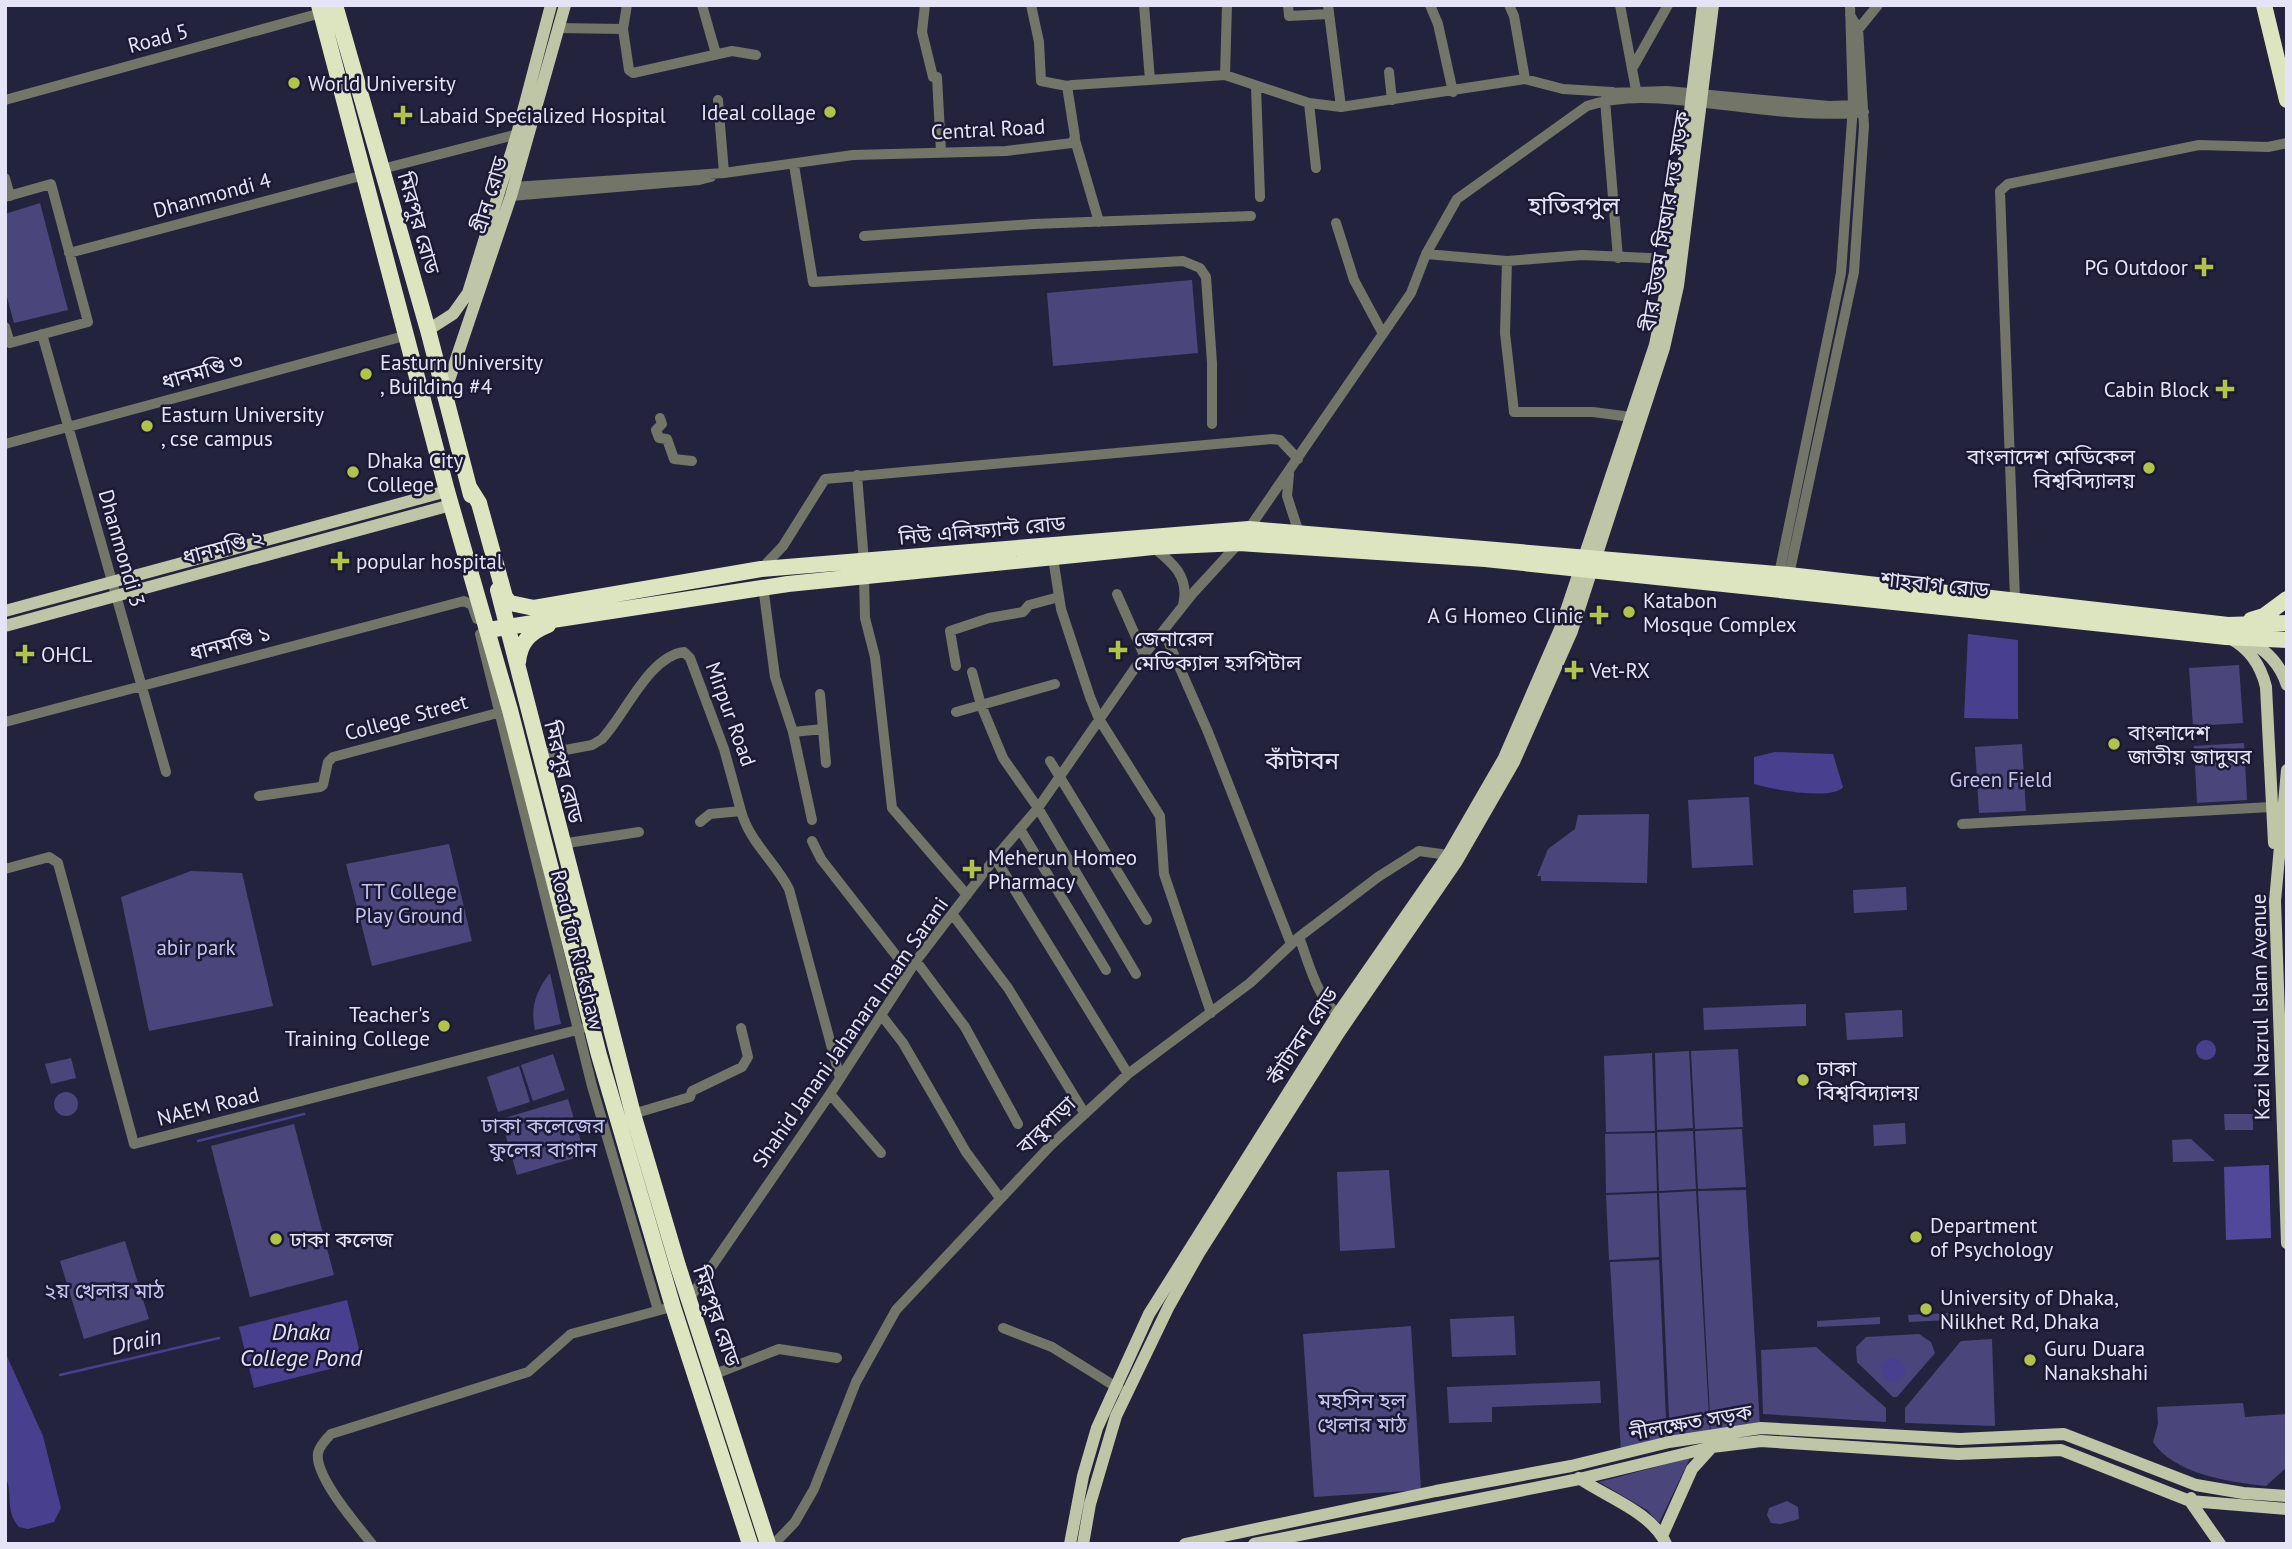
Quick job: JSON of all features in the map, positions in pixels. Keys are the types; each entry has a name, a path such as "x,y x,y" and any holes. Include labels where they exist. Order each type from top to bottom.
{"highway":[{"path":"2264,5 2287,100"},
{"name":"মিরপুর রোড","path":"331,7 382,169 428,330 508,626 538,755 633,1114 768,1544"},
{"name":"মিরপুর রোড","path":"331,7 364,175 449,498 488,630 505,711 584,1028 666,1308 750,1544"},
{"path":"408,335 428,330"},
{"name":"নিউ এলিফ্যান্ট রোড","path":"469,487 479,503 505,597 517,605 534,608 761,569 864,570 1053,558 1153,547 1239,543 1588,564"},
{"name":"নিউ এলিফ্যান্ট রোড","path":"488,630 864,570 1165,534 1250,529 1588,564"},
{"name":"শাহবাগ রোড","path":"1588,564 1784,575 2015,599 2287,639"},
{"name":"শাহবাগ রোড","path":"1588,564 2227,631 2287,623"},
{"path":"2227,631 2264,616 2287,599"},
{"path":"518,668 520,646 535,631 583,614"},
{"path":"584,1028 608,1021"}],"main road":[{"name":"গ্রীন রোড","path":"444,395 512,192 522,133 551,5"},
{"name":"গ্রীন রোড","path":"428,330 453,314 468,293 565,5"},
{"path":"1588,564 1631,416 1666,317 1672,259 1697,98 1703,5"},
{"name":"বীর উত্তম সিআর দত্ত সড়ক","path":"1588,564 1664,348 1697,98 1713,5"},
{"name":"ধানমণ্ডি ২","path":"5,611 449,498"},
{"name":"ধানমণ্ডি ২","path":"5,626 449,498"},
{"name":"কাঁটাবন রোড","path":"1070,1544 1083,1476 1097,1428 1149,1314 1194,1250 1342,1018 1453,858 1504,758 1588,564"},
{"path":"2227,631 2263,649 2275,661 2287,685"},
{"path":"2227,631 2248,651 2263,676 2266,687 2271,807 2277,869"},
{"name":"Kazi Nazrul Islam Avenue","path":"2287,770 2277,869 2278,1041 2287,1243"},
{"name":"কাঁটাবন রোড","path":"1083,1544 1098,1473 1126,1392 1194,1250"},
{"name":"নীলক্ষেত সড়ক","path":"1254,1544 1579,1479 1761,1428 1960,1439 2064,1434 2196,1485 2287,1496"},
{"path":"1896,1435 1896,1451"},
{"path":"1576,1465 1579,1479 1624,1504 1664,1540 1692,1469 1711,1440"},
{"name":"নীলক্ষেত সড়ক","path":"1185,1544 1422,1493 1711,1440 1958,1454 2061,1450 2190,1501 2287,1508"},
{"path":"2196,1485 2190,1501 2220,1544"}],"street":[{"path":"627,5 623,29 629,70 634,73 732,51 756,55"},
{"path":"702,5 716,54"},
{"path":"925,5 922,32 933,77 937,77 941,152"},
{"path":"1031,5 1039,42 1041,81 1068,86 1225,75 1309,103 1341,107 1525,79 1563,89 1608,96 1697,98"},
{"path":"1144,5 1150,80"},
{"path":"1225,75 1227,5"},
{"path":"1288,5 1289,16 1329,10 1341,107"},
{"path":"1430,5 1438,24 1453,92"},
{"path":"1509,5 1514,16 1525,79"},
{"path":"1620,5 1636,90"},
{"path":"1632,69 1668,5"},
{"path":"1850,44 1858,29 1878,5"},
{"name":"Road 5","path":"5,100 331,7"},
{"path":"1784,575 1808,461 1854,272 1858,29 1850,10"},
{"path":"1808,461 1841,273 1858,109 1850,44 1850,10"},
{"path":"558,28 623,29"},
{"path":"1389,72 1392,100"},
{"name":"Central Road","path":"512,192 724,173 853,155 1006,151 1075,140 1068,86"},
{"path":"1256,87 1260,197"},
{"path":"1563,89 1585,104"},
{"path":"1239,543 1411,293 1426,254 1458,199 1473,185 1585,104 1636,90 1697,98 1858,109"},
{"path":"1608,96 1618,258"},
{"path":"718,100 724,173"},
{"path":"1309,103 1316,168"},
{"path":"382,169 522,133"},
{"path":"1075,140 1099,222"},
{"path":"2015,599 2000,191 2008,184 2199,145 2268,147 2287,144"},
{"path":"794,165 813,282 1183,261 1200,268 1206,277 1208,289 1213,363 1212,424"},
{"name":"Dhanmondi 4","path":"69,253 364,175"},
{"path":"5,178 8,196 51,184 88,322 10,343 5,327"},
{"path":"864,236 1251,216"},
{"path":"1336,223 1354,280 1383,334"},
{"path":"1426,254 1507,261 1582,255 1672,259"},
{"path":"1507,261 1505,332 1514,412 1593,412 1631,416"},
{"path":"1836,294 1849,297"},
{"name":"Dhanmondi 3","path":"42,334 166,772"},
{"name":"ধানমণ্ডি ৩","path":"5,444 408,335"},
{"path":"660,418 662,425 656,430 659,438 667,439 674,459 692,461"},
{"path":"761,569 783,546 825,480 1273,439 1280,440 1298,459"},
{"path":"1289,471 1287,496 1299,533"},
{"path":"857,475 865,618 874,657 892,807 967,895"},
{"name":"Shahid Janani Jahanara Imam Sarani","path":"690,1298 830,1094 916,961 995,858 1038,808 1144,655 1194,592 1239,543"},
{"path":"1153,547 1180,572 1186,594 1183,607"},
{"path":"1053,558 1059,597 1099,719 1160,816 1164,874 1211,1013"},
{"path":"763,586 775,677 793,732 812,820"},
{"path":"1116,594 1144,655"},
{"path":"956,666 950,631 989,618 1023,612 1029,606 1059,597"},
{"name":"ধানমণ্ডি ১","path":"5,722 464,601 475,613 505,711"},
{"path":"1164,632 1295,940 1330,1009 1342,1018"},
{"name":"Mirpur Road","path":"538,755 592,745 602,739 655,668 672,654 684,652 690,658 738,791 741,811"},
{"path":"972,672 981,705 1003,758 1038,808 1136,974"},
{"path":"956,712 1055,684"},
{"path":"820,694 826,763"},
{"name":"College Street","path":"259,796 320,787 323,785 328,762 333,757 505,711"},
{"path":"793,732 823,729"},
{"path":"1050,761 1147,920"},
{"path":"1962,824 2271,807"},
{"path":"700,822 710,814 741,811 749,836 776,866 789,889 840,1078"},
{"path":"1020,829 1107,970"},
{"path":"561,844 639,832"},
{"path":"812,841 821,859 909,972"},
{"name":"বাবুপাড়া","path":"774,1544 795,1522 814,1489 856,1382 887,1323 1000,1198 1128,1074 1250,983 1295,940 1401,861 1421,850 1453,858"},
{"name":"NAEM Road","path":"5,869 55,858 135,1144 584,1028"},
{"path":"995,858 1128,1074"},
{"path":"953,915 1008,988 1085,1114"},
{"path":"916,961 965,1027 1018,1124"},
{"path":"882,1016 903,1043 966,1152 1000,1198"},
{"path":"633,1114 690,1097 692,1091 742,1067 748,1058 741,1028"},
{"path":"830,1094 881,1153"},
{"path":"372,1544 349,1517 319,1461 321,1445 331,1434 528,1372 571,1334 666,1308"},
{"path":"1003,1328 1052,1347 1126,1392"},
{"path":"715,1374 779,1349 837,1358"}],"green space":[{"path":"40,203 68,310 14,323 5,290 5,214"},
{"path":"1192,280 1198,353 1053,366 1047,293"},
{"path":"2239,665 2243,723 2193,726 2189,668"},
{"path":"2244,743 2247,800 2197,803 2194,746"},
{"name":"Green Field","path":"2022,744 2026,811 1979,813 1975,747"},
{"path":"1749,797 1753,865 1692,868 1688,800"},
{"path":"1649,814 1647,883 1541,881 1541,876 1537,876 1548,849 1575,829 1578,815"},
{"name":"TT College Play Ground","path":"449,844 472,941 372,966 346,864"},
{"name":"abir park","path":"191,871 242,873 273,1006 149,1031 121,897"},
{"path":"1906,887 1907,910 1854,913 1853,890"},
{"path":"550,973 561,1024 535,1030 535,1000"},
{"path":"1806,1004 1806,1026 1704,1030 1703,1008"},
{"path":"1902,1010 1903,1037 1847,1040 1845,1013"},
{"path":"1738,1049 1743,1127 1695,1129 1691,1051"},
{"path":"1689,1051 1693,1128 1657,1130 1655,1053"},
{"path":"1652,1053 1655,1131 1606,1132 1604,1056"},
{"path":"553,1054 565,1090 533,1101 521,1065"},
{"path":"71,1058 76,1078 51,1084 45,1064"},
{"path":"519,1066 530,1102 498,1112 487,1077"},
{"path":"66,1092 75,1095 78,1104 75,1113 66,1116 57,1113 54,1104 57,1095"},
{"name":"ঢাকা কলেজের ফুলের বাগান","path":"568,1099 585,1155 517,1175 501,1119"},
{"path":"2224,1114 2253,1114 2253,1130 2225,1130"},
{"path":"1905,1123 1906,1144 1874,1146 1873,1125"},
{"path":"294,1124 334,1275 250,1297 211,1146"},
{"path":"1742,1129 1746,1187 1698,1189 1695,1131"},
{"path":"1693,1131 1696,1189 1659,1191 1657,1132"},
{"path":"1655,1133 1657,1191 1606,1193 1605,1134"},
{"path":"2191,1139 2215,1161 2173,1162 2172,1140"},
{"path":"1389,1170 1395,1248 1340,1251 1337,1172"},
{"path":"1746,1190 1760,1427 1711,1433 1698,1191"},
{"path":"1696,1191 1710,1433 1670,1441 1659,1193"},
{"path":"1657,1193 1659,1257 1609,1260 1606,1195"},
{"name":"২য় খেলার মাঠ","path":"125,1241 149,1319 84,1339 60,1261"},
{"path":"1659,1260 1667,1441 1621,1453 1610,1262"},
{"path":"1967,1312 1968,1319 1909,1322 1908,1315"},
{"path":"1514,1316 1516,1355 1452,1357 1450,1319"},
{"path":"1880,1317 1880,1324 1817,1327 1817,1321"},
{"name":"মহসিন হল খেলার মাঠ","path":"1411,1326 1421,1490 1314,1497 1303,1334"},
{"path":"1919,1334 1931,1342 1935,1353 1897,1397 1893,1397 1857,1362 1856,1347 1866,1337"},
{"path":"1992,1339 1995,1426 1905,1423 1905,1408 1961,1341"},
{"path":"1816,1347 1886,1408 1886,1422 1763,1414 1761,1350"},
{"path":"1600,1381 1601,1403 1492,1407 1492,1422 1449,1423 1447,1387"},
{"path":"2243,1403 2245,1417 2287,1414 2287,1467 2266,1486 2220,1479 2188,1469 2162,1453 2153,1442 2158,1424 2157,1407"},
{"path":"1690,1458 1659,1523 1647,1510 1599,1482"},
{"path":"1787,1501 1798,1507 1799,1519 1781,1524 1771,1523 1767,1515 1769,1508"}],"shaded area":[{"path":"2269,1165 2271,1238 2226,1240 2224,1167"}],"water":[{"path":"1968,634 2018,640 2018,719 1964,718"},
{"path":"1775,752 1833,754 1843,787 1837,791 1815,794 1754,784 1754,757"},
{"path":"2206,1040 2213,1043 2216,1050 2213,1057 2206,1060 2199,1057 2196,1050 2199,1043"},
{"name":"Dhaka College Pond","path":"347,1300 362,1361 254,1388 239,1327"},
{"path":"5,1352 43,1436 61,1508 54,1522 28,1529 19,1527 14,1521 5,1475"},
{"path":"1893,1358 1901,1362 1905,1370 1901,1378 1893,1382 1885,1378 1881,1370 1885,1362"}],"waterway":[{"path":"198,1141 304,1114"},
{"name":"Drain","path":"60,1375 219,1338"}],"railway":[{"path":"2286,5 2287,9"}],"place":[{"name":"World University","path":"294,83"},
{"name":"Ideal collage","path":"830,112"},
{"name":"Labaid Specialized Hospital","path":"403,115"},
{"name":"PG Outdoor","path":"2204,267"},
{"name":"Easturn University , Building #4","path":"366,374"},
{"name":"Cabin Block","path":"2225,389"},
{"name":"Easturn University , cse campus","path":"147,426"},
{"name":"বাংলাদেশ মেডিকেল বিশ্ববিদ্যালয়","path":"2149,468"},
{"name":"Dhaka City College","path":"353,472"},
{"name":"popular hospital","path":"340,561"},
{"name":"Katabon Mosque Complex","path":"1629,612"},
{"name":"A G Homeo Clinic","path":"1599,615"},
{"name":"জেনারেল মেডিক্যাল হসপিটাল","path":"1118,650"},
{"name":"OHCL","path":"25,654"},
{"name":"Vet-RX","path":"1574,670"},
{"name":"বাংলাদেশ জাতীয় জাদুঘর","path":"2114,744"},
{"name":"Meherun Homeo Pharmacy","path":"972,869"},
{"name":"Teacher's Training College","path":"444,1026"},
{"name":"ঢাকা বিশ্ববিদ্যালয়","path":"1803,1080"},
{"name":"Department of Psychology","path":"1916,1237"},
{"name":"ঢাকা কলেজ","path":"276,1239"},
{"name":"University of Dhaka, Nilkhet Rd, Dhaka","path":"1926,1309"},
{"name":"Guru Duara Nanakshahi","path":"2030,1360"}],"district":[{"name":"হাতিরপুল","path":"1574,205"},
{"name":"কাঁটাবন","path":"1302,760"}]}
